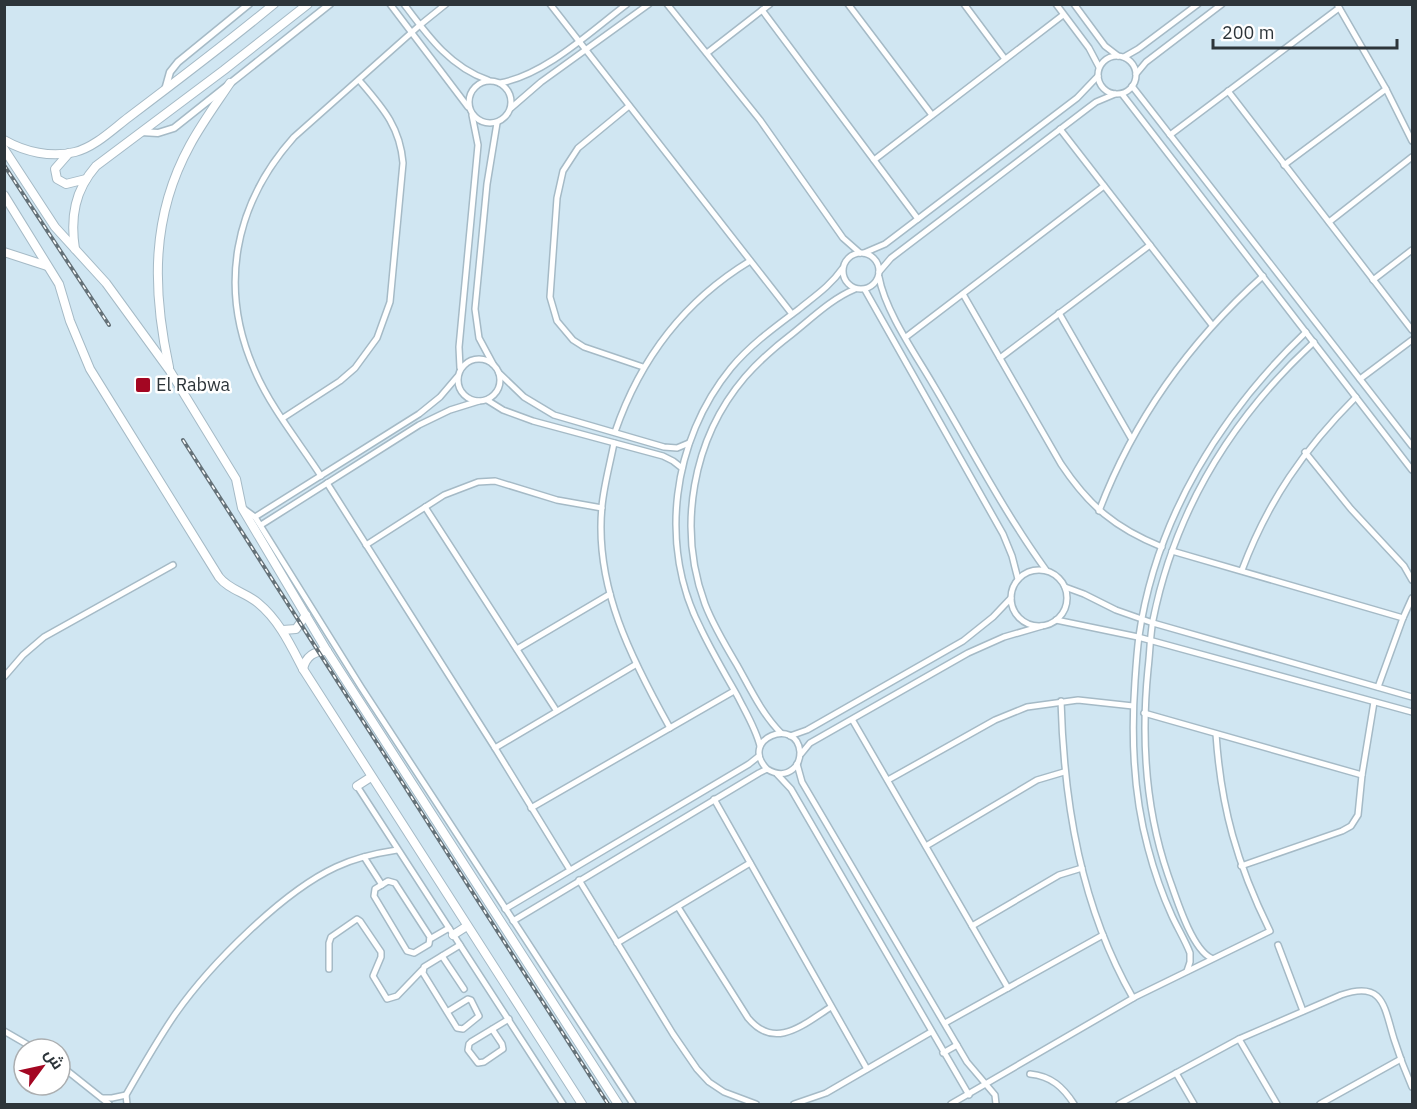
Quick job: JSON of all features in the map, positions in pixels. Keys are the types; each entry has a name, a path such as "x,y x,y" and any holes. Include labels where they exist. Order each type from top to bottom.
{"main road":[{"path":"4,140 37,153 69,153 87,147 165,90 274,4"},
{"path":"75,251 72,228 73,211 78,194 86,179 104,159 308,4"},
{"path":"170,371 162,338 156,280 162,218 173,182 189,147 230,83"},
{"path":"4,149 48,218 75,251 106,283 170,371 236,479 242,508 327,651 618,1104"},
{"path":"69,153 55,169 57,180 66,184 86,179"},
{"path":"4,195 58,284 74,332 90,369 219,577 229,588 255,601 283,630 303,669 371,777 582,1104"},
{"path":"4,252 47,266"},
{"path":"283,630 296,629 306,615"},
{"path":"303,669 306,660 312,654 327,651"},
{"path":"357,786 371,777"},
{"path":"451,932 467,926"}],"street":[{"path":"165,90 170,72 177,62 249,4"},
{"path":"141,132 158,133 174,128 330,4"},
{"path":"255,517 419,414 440,398 457,377 460,368 459,347 478,145 469,109 390,4"},
{"path":"404,4 450,60 462,69 500,83 513,81 538,70 627,4"},
{"path":"321,476 256,373 246,348 239,323 235,288 238,244 258,186 274,160 294,137 446,4"},
{"path":"550,4 792,314"},
{"path":"472,115 484,123 497,123 530,90 649,4"},
{"path":"667,4 765,128 843,238 862,253 873,258 887,303 1012,520 1046,570 1060,578 1065,587 1067,603 1063,613 1056,620 986,644 810,743 788,772 776,774"},
{"path":"707,53 770,4"},
{"path":"848,4 932,115"},
{"path":"964,4 1005,59"},
{"path":"1056,4 1089,48 1100,67"},
{"path":"969,1095 790,789 776,774 767,769 759,756 760,746 756,731 699,627 682,579 676,530 677,498 682,468 689,443 706,404 730,369 760,338 829,285 843,269 850,256 880,247 1077,98 1098,76 1100,67 1111,57 1121,57 1138,49 1198,4"},
{"path":"781,733 765,714 714,624 705,604 693,551 692,496 702,454 710,433 731,395 744,378 783,341 833,302 855,289 865,290 873,285 891,258 1096,102 1132,86 1136,74 1146,62 1222,4"},
{"path":"1075,5 1105,46 1134,67 1136,74"},
{"path":"1170,135 1338,6 1413,141"},
{"path":"762,10 918,219"},
{"path":"874,160 1064,15"},
{"path":"1098,76 1103,88 1118,94 1413,470"},
{"path":"283,418 340,381 355,368 377,338 390,302 403,163 402,150 394,124 359,80"},
{"path":"469,109 470,93 482,82 490,81"},
{"path":"500,83 510,94 511,108"},
{"path":"1132,86 1413,446"},
{"path":"1284,165 1386,89"},
{"path":"1228,91 1413,330"},
{"path":"629,106 578,148 563,171 557,198 550,297 557,321 573,340 584,347 643,367"},
{"path":"497,123 487,184 475,309 479,338 493,364 524,397 554,415 670,448 689,443"},
{"path":"1060,129 1212,325"},
{"path":"1329,222 1413,157"},
{"path":"906,337 1104,186"},
{"path":"1000,358 1150,245"},
{"path":"1373,279 1413,250"},
{"path":"615,432 643,367 680,316 719,281 750,261"},
{"path":"843,269 844,279 855,289"},
{"path":"1099,511 1131,438 1165,384 1212,325 1263,276"},
{"path":"865,290 1003,534 1018,579"},
{"path":"963,294 1061,464 1078,489 1099,511 1118,526 1162,548"},
{"path":"1059,313 1131,438"},
{"path":"1187,971 1191,958 1158,882 1140,812 1134,759 1133,706 1138,637 1162,548 1188,486 1227,421 1264,374 1306,332"},
{"path":"1360,379 1413,340"},
{"path":"1211,958 1199,949 1164,862 1147,782 1144,713 1153,623 1172,551 1194,498 1228,440 1274,381 1314,342"},
{"path":"460,368 470,360 476,359 488,360 493,364"},
{"path":"261,525 419,425 450,410 487,400 493,396 499,385 499,372"},
{"path":"457,377 460,391 472,400 479,401"},
{"path":"1242,570 1271,504 1305,452 1356,397"},
{"path":"487,400 512,414 668,458 682,468"},
{"path":"614,443 602,508 604,559 610,594 623,636 635,664 670,728"},
{"path":"1305,452 1351,509 1404,566 1413,580"},
{"path":"366,544 459,488 487,481 514,486 557,500 602,508"},
{"path":"327,483 570,870"},
{"path":"425,507 556,710"},
{"path":"242,508 255,517 261,525 361,687 633,1104"},
{"path":"1172,551 1402,618"},
{"path":"4,677 23,655 44,637 173,565"},
{"path":"1042,626 1031,625 1018,617 1012,608 1011,598 1012,588 1018,579 1031,570 1046,570"},
{"path":"1065,587 1108,607 1153,623 1413,697"},
{"path":"517,649 610,594"},
{"path":"790,736 803,732 974,633 1011,598"},
{"path":"1378,687 1402,618 1413,598"},
{"path":"1056,620 1152,640 1413,712"},
{"path":"495,748 635,664"},
{"path":"915,668 921,681"},
{"path":"531,808 734,691"},
{"path":"888,780 1003,716 1027,707 1061,701 1096,701 1133,706"},
{"path":"1061,701 1064,772 1082,868 1103,935 1133,998"},
{"path":"1241,866 1351,826 1358,815 1374,702"},
{"path":"1144,713 1362,775"},
{"path":"853,720 1008,988"},
{"path":"760,746 773,734 781,733 790,736 797,744 800,755"},
{"path":"951,1104 1133,998 1270,931 1241,866 1223,800 1216,734"},
{"path":"505,909 759,756"},
{"path":"797,763 802,782 971,1068 995,1095 996,1104"},
{"path":"513,921 767,769"},
{"path":"926,846 1036,780 1064,772"},
{"path":"357,786 563,1104"},
{"path":"714,799 867,1069"},
{"path":"127,1104 126,1095 176,1013 213,968 246,935 281,903 335,867 364,857 397,850"},
{"path":"364,857 382,885"},
{"path":"618,943 750,863"},
{"path":"972,926 1059,875 1082,868"},
{"path":"579,880 673,1034 697,1069 723,1092 756,1104"},
{"path":"389,881 395,883 430,939 429,944 416,952 407,951 374,896 375,889 389,881"},
{"path":"538,889 546,901"},
{"path":"678,907 748,1018 761,1030 779,1034 788,1033 831,1007"},
{"path":"329,969 331,937 357,919 381,952 373,975 387,999 397,996 424,967 460,945"},
{"path":"430,939 451,932"},
{"path":"1182,938 1192,933"},
{"path":"945,1023 1103,935"},
{"path":"1278,945 1303,1011"},
{"path":"442,956 464,989"},
{"path":"422,970 447,1012 459,1029 479,1016 471,1000 468,999 447,1012"},
{"path":"1119,1104 1239,1039 1303,1011 1352,992 1362,991 1375,995 1386,1008 1401,1059 1413,1087"},
{"path":"492,1029 503,1049 484,1062 478,1063 468,1050 468,1046 492,1029 509,1019"},
{"path":"794,1104 826,1093 931,1032"},
{"path":"1239,1039 1277,1104"},
{"path":"943,1053 957,1045"},
{"path":"1320,1104 1401,1059"},
{"path":"1176,1073 1194,1104"},
{"path":"72,1074 109,1104"},
{"path":"1030,1074 1054,1081 1074,1104"},
{"path":"102,1098 126,1095"}],"railway":[{"path":"4,165 109,325"},
{"path":"183,440 608,1104"}],"place":[{"name":"El Rabwa","path":"143,385"}]}
